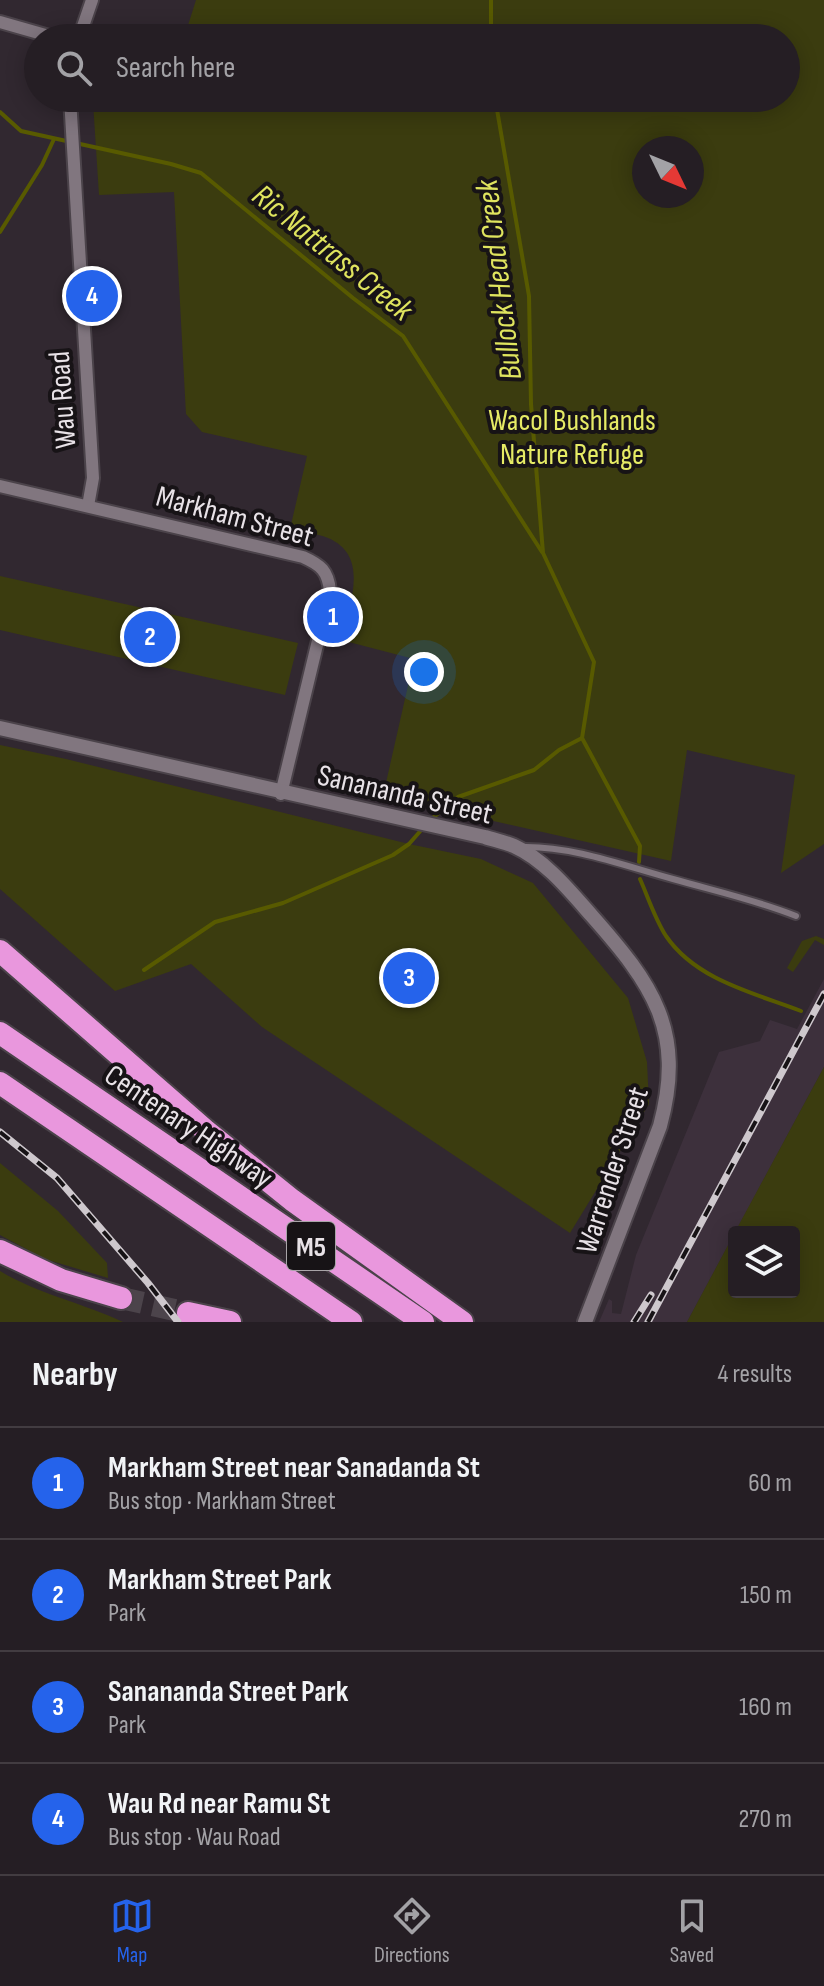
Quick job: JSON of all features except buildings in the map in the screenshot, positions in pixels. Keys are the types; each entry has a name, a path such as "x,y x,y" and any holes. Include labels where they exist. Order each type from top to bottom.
{"highway":[{"path":"0,951 172,1104 281,1192 462,1322"},
{"name":"Centenary Highway","path":"0,1033 423,1322"},
{"name":"M5","path":"0,1083 351,1322"},
{"path":"0,1251 61,1280 121,1298"},
{"path":"188,1313 230,1322"}],"street":[{"path":"84,24 92,0"},
{"path":"0,22 24,29"},
{"name":"Wau Road","path":"70,112 93,478 88,506"},
{"name":"Markham Street","path":"0,486 303,557 320,564 328,576 330,591 281,794"},
{"name":"Sanananda Street","path":"0,728 281,794 439,826 516,847"},
{"name":"Warrender Street","path":"516,847 571,892 630,959 658,1006 665,1034 668,1082 662,1116 585,1322"}],"lane":[{"name":"Sanananda Street","path":"516,847 542,846 608,861 759,901 796,916"}],"shaded area":[{"path":"824,979 824,1067 739,1226 728,1226 728,1246 687,1322 599,1322 609,1299 612,1301 612,1313 621,1314 636,1255 719,1052 760,1041 770,1020 797,1029"}],"green space":[{"name":"Wacol Bushlands Nature Refuge","path":"196,0 824,0 824,844 781,873 795,775 687,750 671,861 383,796 414,659 341,640 354,583 349,557 341,546 328,538 290,529 307,456 202,432 186,414 174,192 99,195 94,112 800,112 800,24 188,24"},
{"path":"0,576 298,643 285,695 0,630"},
{"path":"0,745 481,859 533,883 628,998 647,1062 649,1104 570,1233 262,1027 191,964 115,991 0,889"},
{"path":"816,936 824,939 824,945 815,940 793,972 787,968 802,941"},
{"path":"824,1067 824,1322 687,1322 728,1245 728,1298 800,1298 800,1226 738,1226"},
{"path":"0,1163 58,1211 107,1263 108,1278 45,1259 0,1235"},
{"path":"0,1271 30,1286 123,1322 0,1322"}],"waterway":[{"name":"Bullock Head Creek","path":"491,0 491,24"},
{"name":"Ric Nattrass Creek","path":"0,112 21,131 201,173 403,336 542,552"},
{"name":"Bullock Head Creek","path":"497,112 529,296 531,404 543,553 594,662 582,738 640,846 639,862"},
{"path":"0,232 42,165 54,139"},
{"path":"429,821 458,797 534,770 559,750 582,738"},
{"path":"144,970 215,922 283,903 393,855 409,844 423,828"},
{"name":"Bullock Head Creek","path":"640,879 666,936 693,964 727,983 801,1011"}],"tunnel":[{"path":"121,1298 188,1313"}],"railway":[{"path":"648,1322 824,994"},
{"path":"0,1132 57,1178 178,1322"},
{"path":"634,1322 651,1295"}],"place":[{"name":"Wau Rd near Ramu St","path":"92,296"},
{"name":"Markham Street near Sanadanda St","path":"333,617"},
{"name":"Markham Street Park","path":"150,637"},
{"name":"Sanananda Street Park","path":"409,978"}]}
